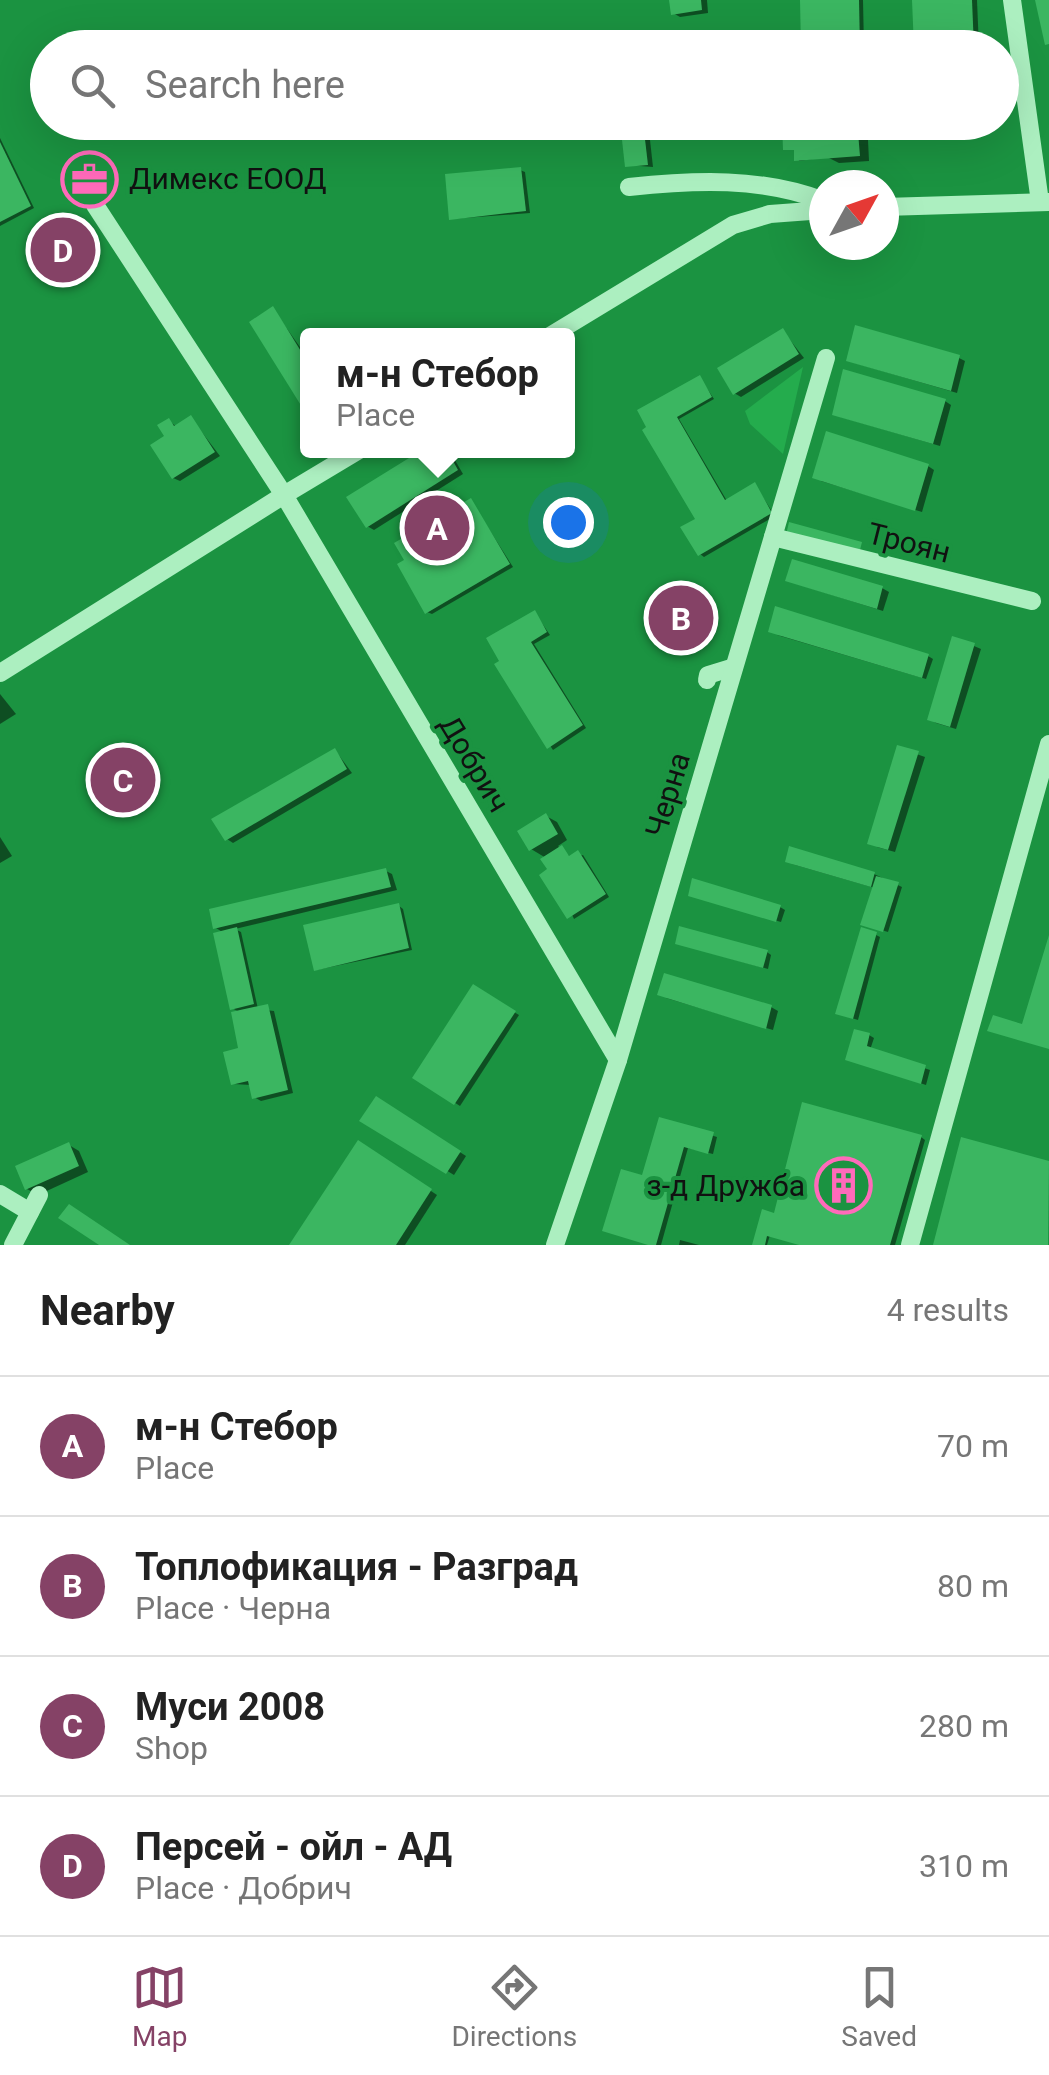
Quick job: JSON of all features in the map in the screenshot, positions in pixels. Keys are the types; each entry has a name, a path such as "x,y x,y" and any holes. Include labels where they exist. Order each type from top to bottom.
{"street":[{"path":"1012,0 1017,30"},
{"path":"899,207 1045,202 1019,43"},
{"path":"629,187 700,180 791,188 809,195"},
{"name":"Добрич","path":"95,205 284,496 618,1060"},
{"path":"563,328 733,226 770,214 809,211"},
{"name":"Черна","path":"555,1245 618,1060 826,358"},
{"path":"0,673 346,458"},
{"name":"Троян","path":"772,537 1032,602"},
{"path":"706,680 708,675 734,667"},
{"path":"910,1245 1049,744"},
{"path":"0,1194 22,1228 40,1195"}],"green space":[{"path":"803,367 783,454 750,424 745,411"}],"building":[{"path":"669,0 701,0 702,10 671,15"},
{"path":"800,0 859,0 860,30 801,30"},
{"path":"912,0 972,0 973,30 913,30"},
{"path":"1035,0 1049,0 1049,44 1045,45"},
{"path":"622,140 645,140 648,165 625,167"},
{"path":"783,140 859,140 860,156 794,161 794,150 783,150"},
{"path":"0,142 31,206 0,222"},
{"path":"521,167 526,211 449,220 445,174"},
{"path":"67,231 80,257 58,269 44,243"},
{"path":"273,306 300,350 300,404 249,322"},
{"path":"855,325 960,355 951,391 846,361"},
{"path":"783,328 799,354 733,395 717,368"},
{"path":"843,369 946,399 933,444 832,415"},
{"path":"700,375 712,397 677,417 725,500 755,482 772,513 698,556 680,527 695,519 642,430 646,427 637,410"},
{"path":"191,415 215,452 172,479 150,445 164,436 157,425 169,418 174,426"},
{"path":"826,431 929,464 915,511 812,478"},
{"path":"409,458 451,458 458,470 366,528 346,497"},
{"path":"471,498 510,564 425,614 397,564 404,560 394,543"},
{"path":"789,522 862,542 859,554 786,535"},
{"path":"792,559 883,586 877,609 785,581"},
{"path":"697,593 711,616 666,644 650,619 678,602 676,599"},
{"path":"775,606 929,654 922,678 768,632"},
{"path":"535,610 547,632 531,642 583,725 547,749 494,664 499,661 486,638"},
{"path":"952,636 975,643 950,727 927,720"},
{"path":"897,745 919,751 888,850 867,844"},
{"path":"335,748 347,769 225,841 211,819"},
{"path":"546,813 558,834 529,851 517,831"},
{"path":"562,845 569,856 578,850 606,894 567,919 539,875 547,869 540,859"},
{"path":"789,846 875,872 871,887 785,862"},
{"path":"386,868 391,887 213,929 209,909"},
{"path":"876,876 899,882 883,932 860,925"},
{"path":"692,878 781,905 776,922 688,896"},
{"path":"399,903 409,948 314,971 303,925"},
{"path":"679,926 768,950 763,968 675,944"},
{"path":"237,927 254,1004 230,1010 213,933"},
{"path":"861,927 877,932 853,1019 835,1014"},
{"path":"1049,935 1049,1049 987,1031 993,1015 1022,1024"},
{"path":"664,973 772,1005 766,1029 657,995"},
{"path":"473,984 516,1011 454,1105 412,1078"},
{"path":"268,1004 288,1090 252,1099 248,1081 231,1085 223,1052 238,1048 231,1012"},
{"path":"854,1029 870,1033 867,1046 926,1065 921,1084 845,1060"},
{"path":"376,1096 461,1151 446,1174 359,1121"},
{"name":"з-д Дружба","path":"802,1102 922,1135 890,1245 799,1245 767,1236 765,1245 752,1245 762,1209 774,1213"},
{"path":"659,1117 714,1132 708,1154 684,1147 656,1245 648,1245 602,1231 621,1169 642,1175"},
{"path":"961,1137 1049,1161 1048,1245 933,1245"},
{"path":"358,1140 432,1189 396,1245 289,1245"},
{"path":"69,1142 79,1166 25,1190 15,1166"},
{"path":"69,1204 130,1245 99,1245 58,1218"}],"place":[{"name":"Димекс ЕООД","path":"90,179"},
{"name":"Персей - ойл - АД","path":"63,250"},
{"name":"м-н Стебор","path":"437,528"},
{"name":"Топлофикация - Разград","path":"681,618"},
{"name":"Муси 2008","path":"123,780"},
{"name":"з-д Дружба","path":"844,1186"}]}
